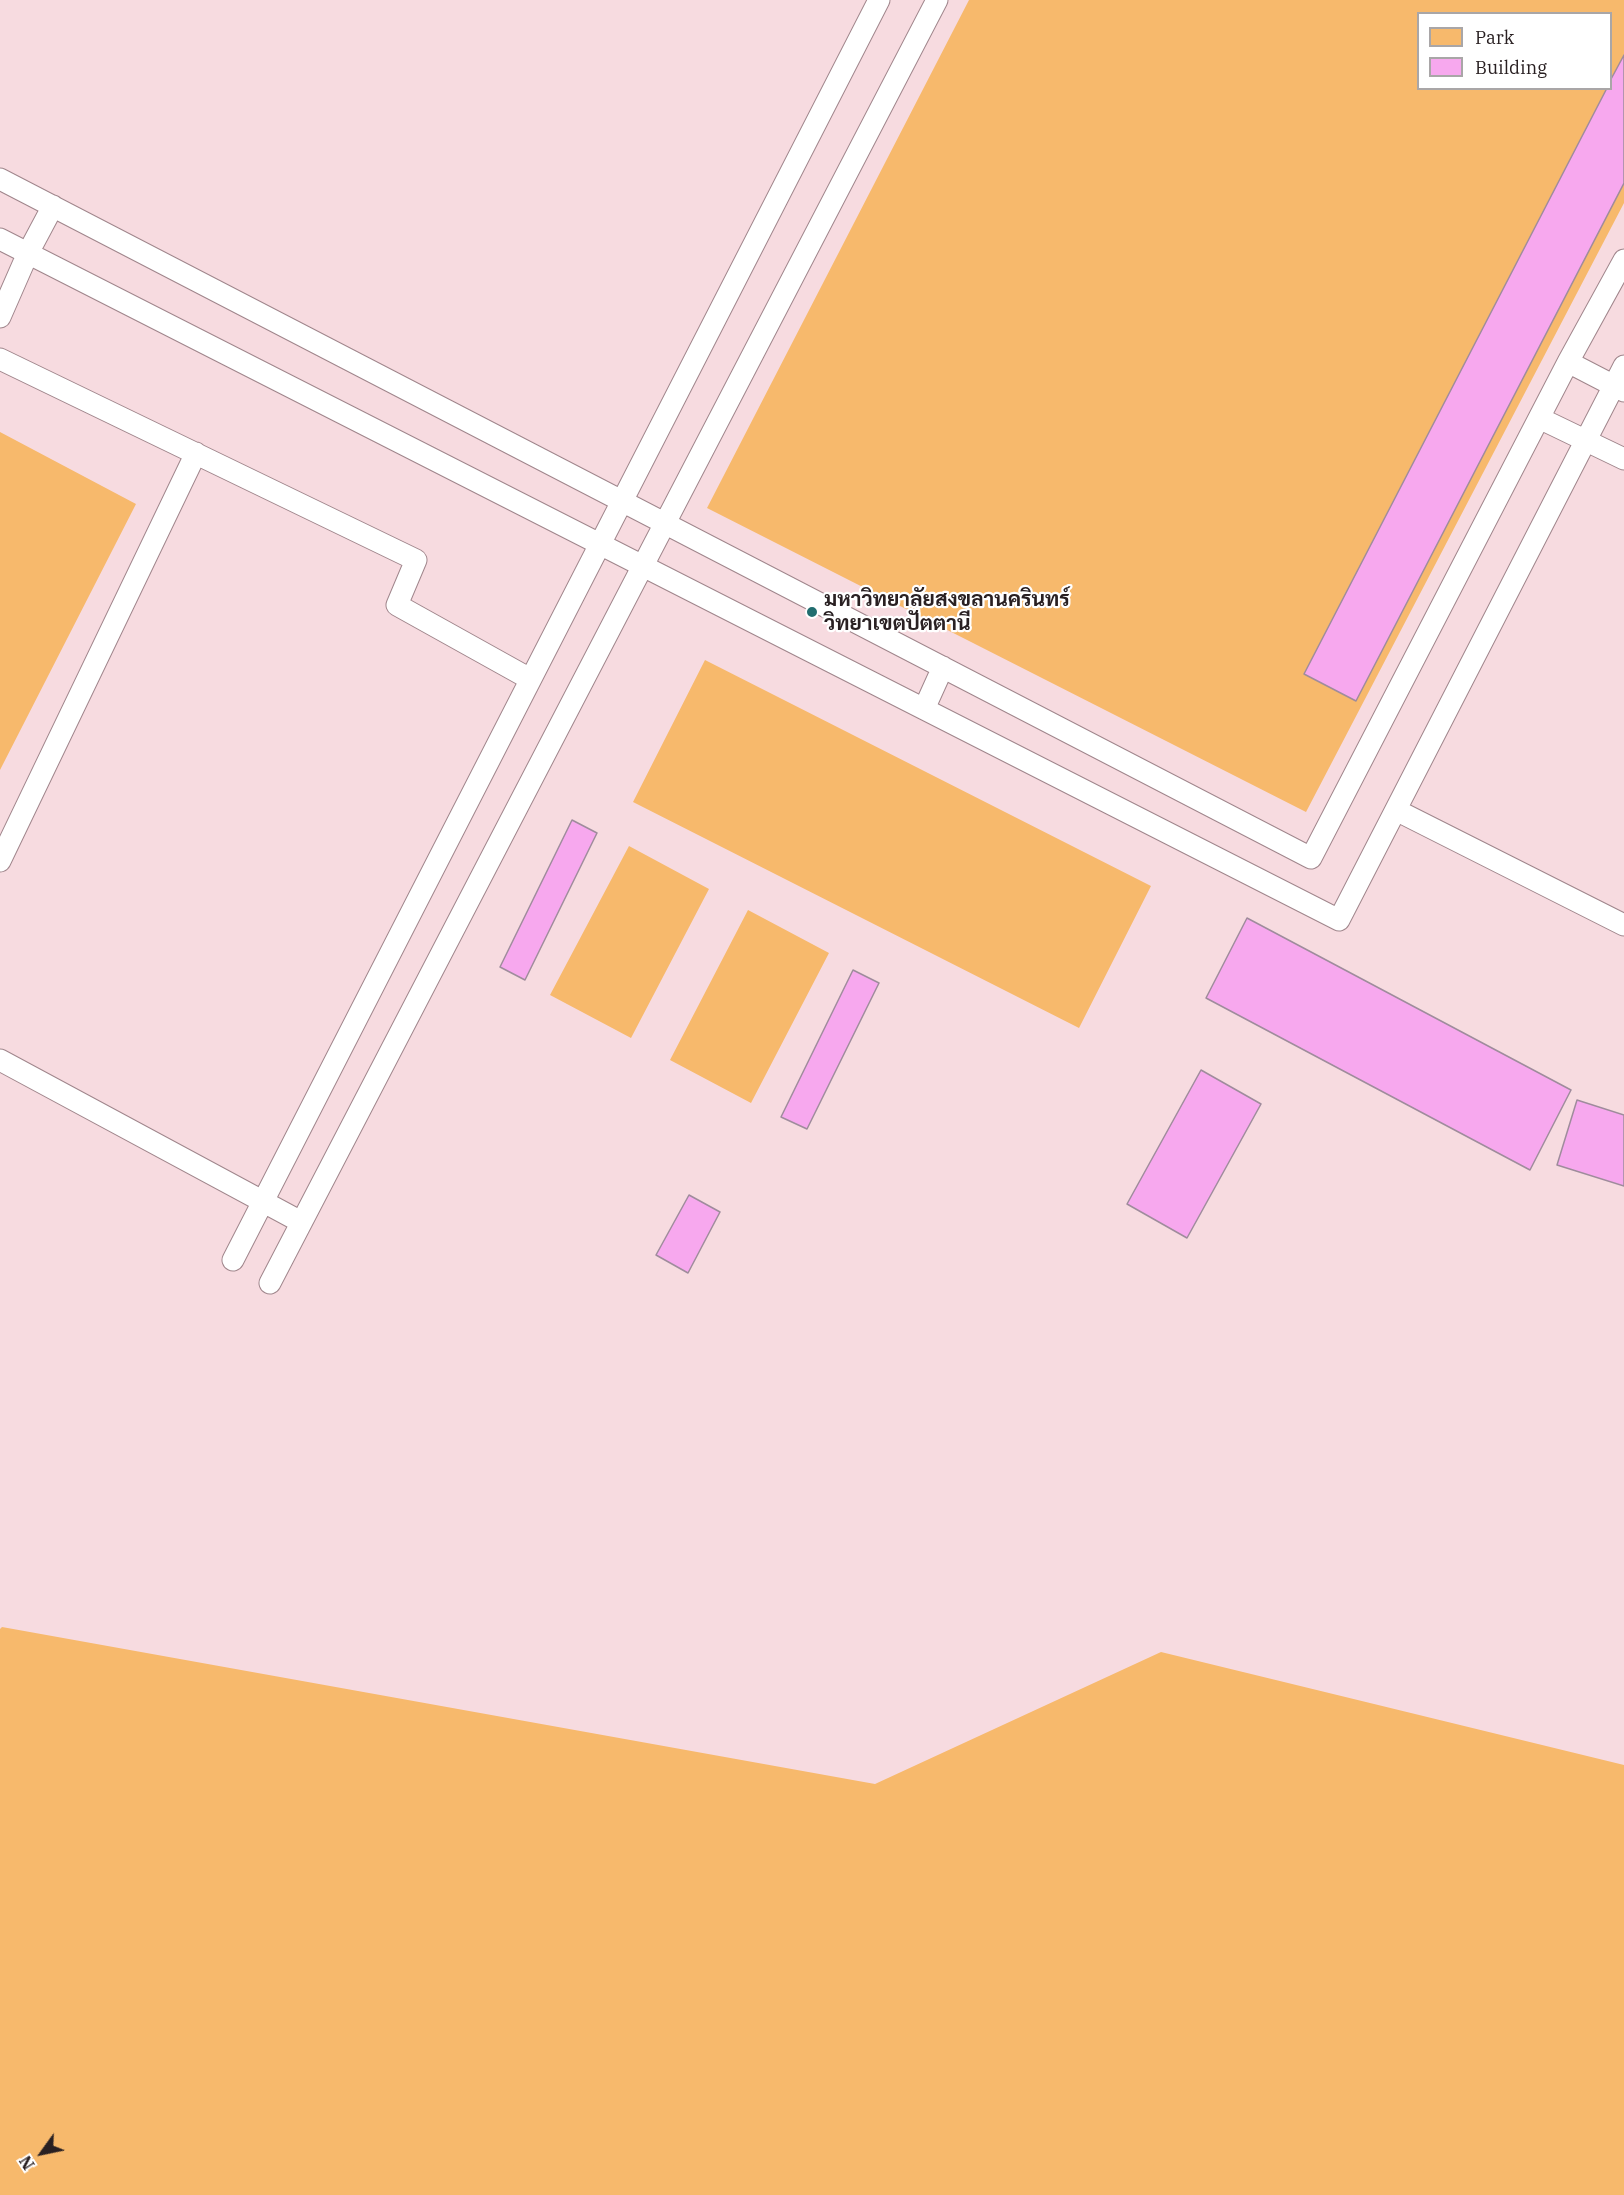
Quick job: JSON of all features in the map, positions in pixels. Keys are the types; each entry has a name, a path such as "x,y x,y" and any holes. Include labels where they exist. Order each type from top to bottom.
{"lane":[{"path":"233,1260 879,0"},
{"path":"270,1283 937,0"},
{"path":"0,179 1311,858 1568,362 1624,260"},
{"path":"0,317 28,253 52,207"},
{"path":"0,239 1339,920 1586,441 1619,389 1624,366"},
{"path":"0,359 417,560 397,605 530,679"},
{"path":"1568,362 1619,389"},
{"path":"1539,418 1624,459"},
{"path":"0,861 196,453"},
{"path":"924,710 943,668"},
{"path":"1396,810 1624,925"},
{"path":"0,1060 264,1200 301,1222"}],"green space":[{"path":"969,0 1624,0 1624,203 1306,812 707,508"},
{"path":"0,432 136,504 0,770"},
{"path":"705,660 1151,886 1079,1028 633,802"},
{"path":"629,846 709,889 631,1038 550,995"},
{"path":"748,910 829,953 751,1103 670,1060"},
{"path":"2,1627 875,1784 1161,1652 1624,1765 1624,2195 0,2195 0,1629"}],"building":[{"path":"1624,55 1624,183 1356,701 1304,674 1606,90 1612,90 1612,77"},
{"path":"572,820 597,833 525,980 500,967"},
{"path":"1247,918 1571,1090 1530,1170 1206,998"},
{"path":"853,970 879,983 807,1129 781,1117"},
{"path":"1201,1070 1261,1104 1187,1238 1127,1204"},
{"path":"1577,1100 1624,1115 1624,1186 1557,1165"},
{"path":"689,1195 720,1212 688,1273 656,1255"}],"place":[{"name":"มหาวิทยาลัยสงขลานครินทร์ วิทยาเขตปัตตานี","path":"812,612"}]}
